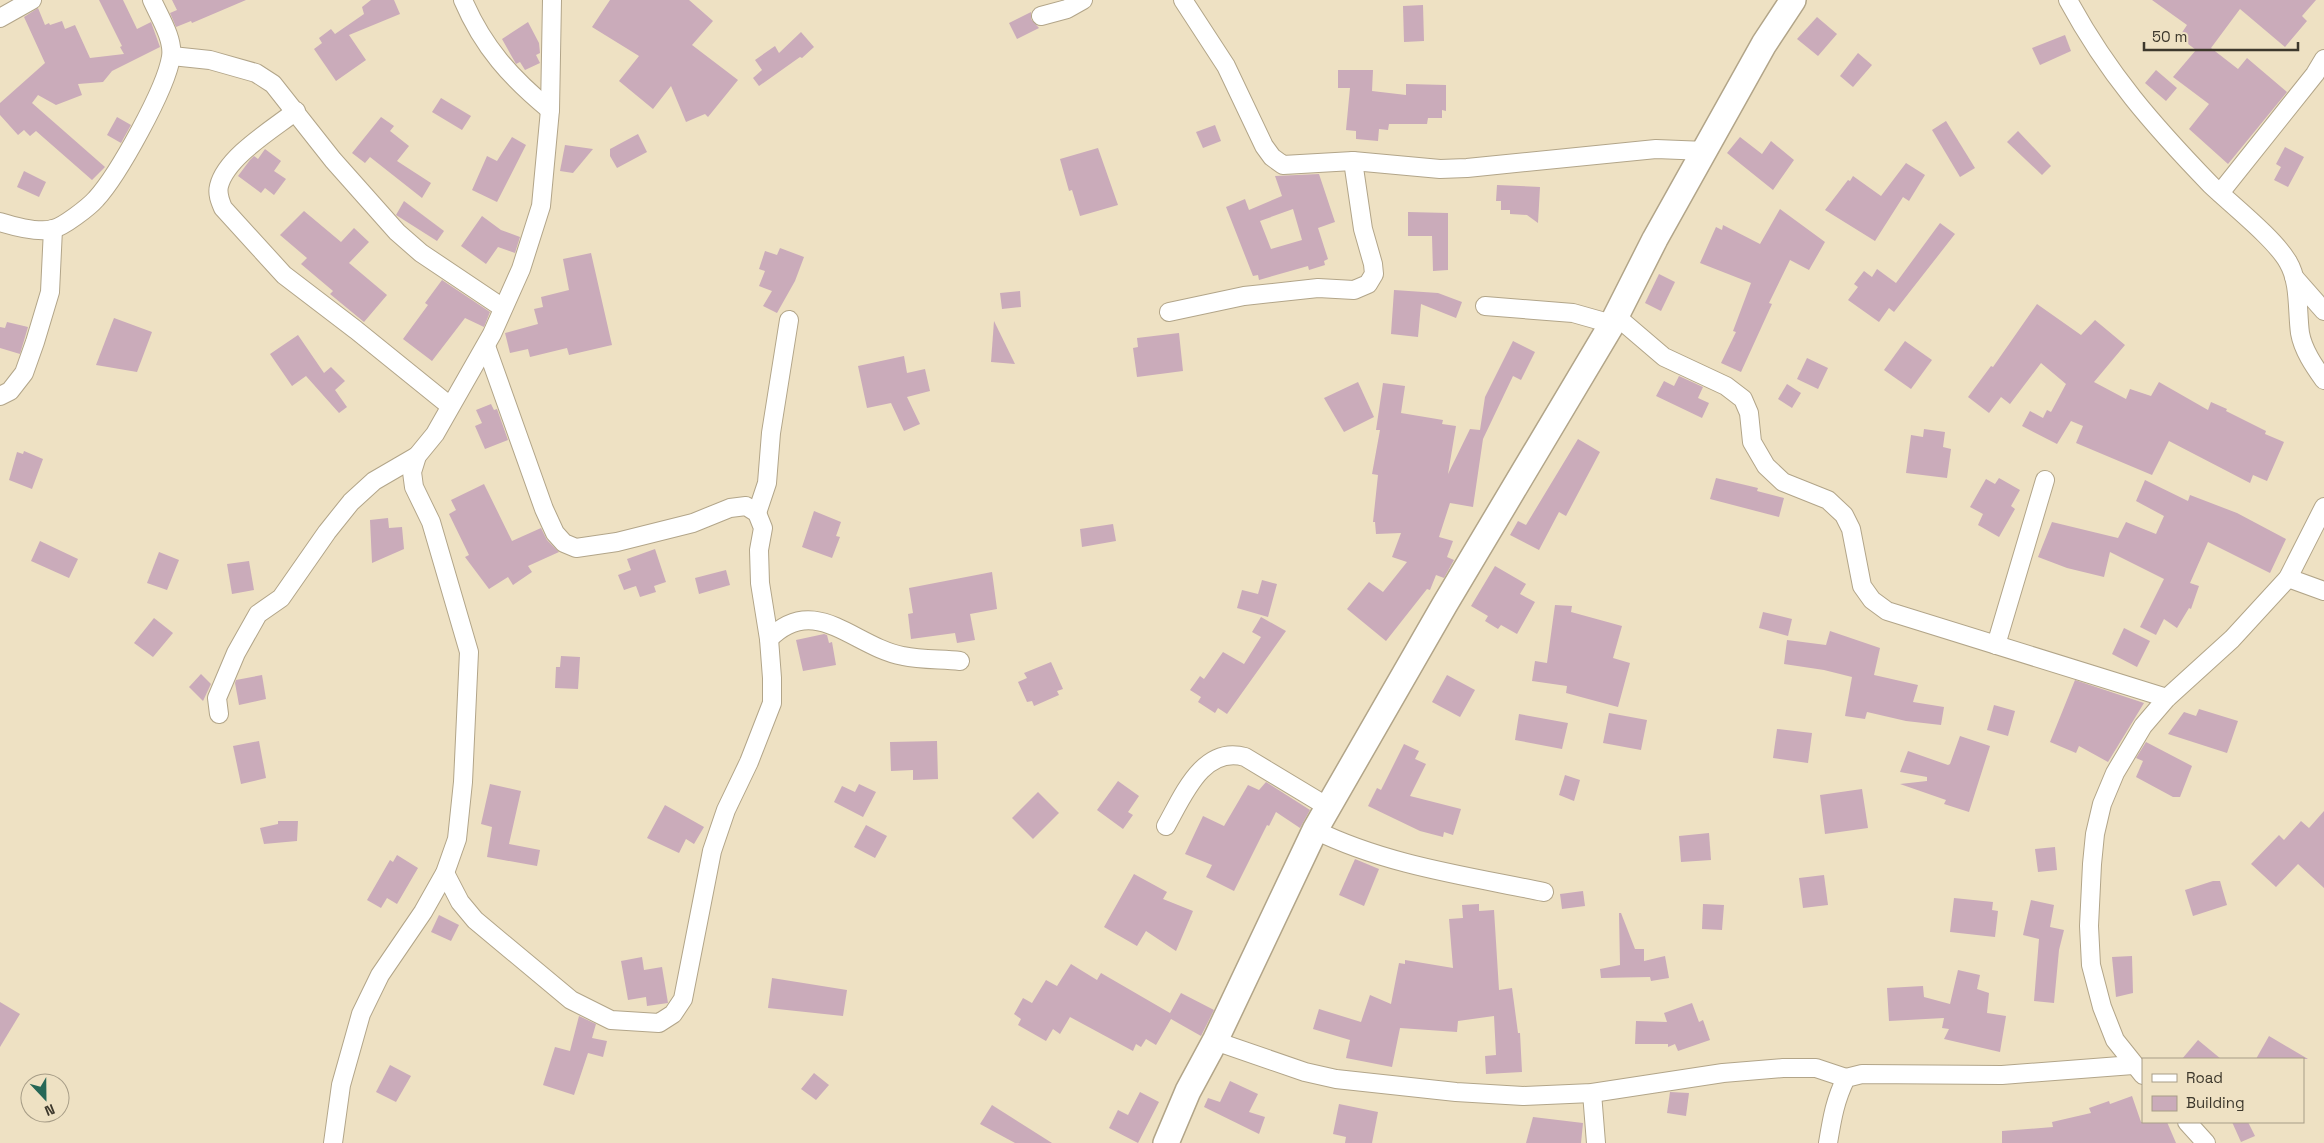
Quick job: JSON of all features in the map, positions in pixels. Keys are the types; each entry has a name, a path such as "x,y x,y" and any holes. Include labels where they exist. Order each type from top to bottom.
{"street":[{"path":"0,18 32,0"},
{"path":"0,222 18,228 53,229 96,199 120,164 160,89 172,56 167,34 152,0"},
{"path":"463,0 473,22 500,62 520,86 550,110"},
{"path":"219,714 217,698 240,645 258,614 281,598 327,532 351,502 374,481 417,456 435,434 486,346 520,269 540,206 550,110 552,0"},
{"path":"1041,16 1067,8 1084,0"},
{"path":"1183,0 1226,66 1264,146 1272,157 1282,165 1353,161 1440,169 1512,166 1656,149 1706,151"},
{"path":"1166,1143 1188,1091 1215,1041 1315,830 1445,604 1614,320 1656,239 1764,44 1793,0"},
{"path":"2070,1 2116,78 2177,150 2276,247 2288,262 2294,277 2301,335 2311,361 2324,380"},
{"path":"172,56 210,60 256,73 273,84 333,160 397,232 421,253 503,308"},
{"path":"2220,193 2315,74 2324,59"},
{"path":"296,111 236,157 219,185 218,196 223,208 284,275 450,406"},
{"path":"1169,312 1244,296 1301,289 1354,290 1368,284 1374,274 1363,229 1353,161"},
{"path":"0,396 10,391 24,373 35,342 50,292 53,229"},
{"path":"2294,277 2324,311"},
{"path":"1484,306 1573,313 1614,320 1664,357 1726,386 1743,399 1749,413 1752,442 1766,466 1783,482 1828,500 1844,515 1851,529 1862,586 1872,600 1887,611 2167,698"},
{"path":"757,513 766,483 771,433 789,320"},
{"path":"445,873 460,902 475,920 571,1000 611,1020 659,1023 673,1014 683,999 712,851 726,810 749,762 772,703 769,639 760,583 759,550 763,528 757,513 746,506 730,508 693,523 593,547 576,548 564,542 555,533 544,509 486,346"},
{"path":"333,1143 334,1119 341,1085 361,1014 380,974 423,912 445,873 457,839 463,782 469,652 431,522 414,487 412,472 417,456"},
{"path":"1996,645 2046,480"},
{"path":"2138,1070 2115,1040 2102,1007 2091,965 2089,926 2094,842 2102,804 2115,774 2143,726 2167,698 2232,639 2288,578 2324,507"},
{"path":"2288,578 2324,591"},
{"path":"769,639 788,622 801,619 825,623 902,656 960,661"},
{"path":"1166,826 1195,777 1218,757 1234,754 1245,757 1328,807"},
{"path":"1315,830 1346,845 1393,858 1544,892"},
{"path":"1215,1041 1304,1072 1336,1079 1456,1092 1523,1096 1592,1093 1723,1073 1783,1068 1816,1068 1846,1078 1862,1074 2002,1075 2138,1070"},
{"path":"1828,1143 1834,1105 1846,1078"},
{"path":"1592,1093 1596,1143"},
{"path":"2188,1123 2206,1143"}],"building":[{"path":"99,0 123,0 137,29 151,22 160,47 112,71 103,82 78,84 82,95 56,105 38,95 32,103 105,167 92,180 36,131 30,136 24,130 18,135 0,115 0,103 45,63 24,17 38,8 45,25 62,21 65,29 75,25 90,58 124,54 120,47 122,46"},
{"path":"172,0 246,0 192,23 191,21 176,27 170,13 177,10"},
{"path":"371,0 394,0 400,14 349,35 366,60 336,81 314,49 322,43 319,38 331,29 335,34 364,14 362,7"},
{"path":"610,0 689,0 713,21 692,45 738,80 708,117 705,114 686,122 671,86 653,109 619,81 639,56 592,27"},
{"path":"2152,0 2316,0 2302,16 2307,21 2285,47 2240,9 2211,48 2238,69 2247,58 2287,92 2228,164 2189,129 2209,104 2173,77 2196,50 2179,37 2187,25"},
{"path":"1423,5 1424,41 1404,42 1403,6"},
{"path":"1031,12 1031,19 1039,28 1017,39 1009,23"},
{"path":"1817,17 1837,34 1818,56 1797,39"},
{"path":"528,22 539,43 540,53 536,55 540,63 525,70 520,62 516,64 502,39"},
{"path":"801,32 814,47 802,58 800,57 759,86 753,78 762,70 755,60 775,46 779,53"},
{"path":"2065,35 2071,51 2040,65 2032,48"},
{"path":"1858,53 1872,65 1853,87 1840,76"},
{"path":"1338,70 1373,70 1372,91 1406,95 1406,84 1446,85 1446,111 1442,110 1442,118 1428,118 1427,124 1389,124 1388,130 1379,129 1378,141 1356,139 1356,131 1346,130 1350,88 1338,88"},
{"path":"2156,70 2177,88 2166,101 2145,83"},
{"path":"441,98 471,116 462,130 432,112"},
{"path":"117,117 131,125 121,143 107,135"},
{"path":"381,117 394,126 390,131 409,146 397,161 431,183 422,198 370,157 365,163 352,153"},
{"path":"1946,121 1975,168 1960,177 1932,130"},
{"path":"1215,125 1221,141 1203,148 1196,132"},
{"path":"2018,131 2051,166 2042,175 2007,142"},
{"path":"638,134 647,152 617,168 610,156 610,149"},
{"path":"512,137 526,145 497,202 472,190 487,156 497,161"},
{"path":"1740,137 1762,154 1771,141 1794,160 1773,190 1727,153"},
{"path":"565,145 593,149 573,173 560,171"},
{"path":"2285,147 2304,157 2288,187 2274,180 2281,167 2276,164"},
{"path":"1098,148 1118,205 1080,216 1072,190 1069,191 1060,159"},
{"path":"265,149 281,161 274,171 286,179 274,195 265,188 261,193 238,176 254,156 258,159"},
{"path":"1906,163 1925,175 1909,201 1903,197 1875,241 1825,210 1853,176 1881,196"},
{"path":"24,171 46,182 39,197 17,187"},
{"path":"1319,174 1335,222 1318,228 1328,259 1324,261 1325,265 1309,270 1308,266 1259,280 1258,275 1253,276 1226,207 1245,199 1249,210 1282,196 1275,176","holes":["1293,209 1302,240 1271,249 1260,221"]},
{"path":"1497,185 1540,187 1538,223 1527,215 1510,214 1510,210 1501,210 1501,201 1496,201"},
{"path":"404,201 444,231 437,241 396,215"},
{"path":"1780,209 1825,242 1809,270 1790,260 1769,303 1772,304 1741,372 1721,363 1736,332 1733,331 1751,283 1700,263 1716,227 1722,230 1723,225 1760,244"},
{"path":"304,211 341,242 354,228 369,242 349,263 387,295 364,322 330,294 333,291 301,264 307,258 280,235"},
{"path":"1408,212 1448,213 1448,270 1433,271 1432,236 1408,236"},
{"path":"482,216 501,230 520,237 515,253 498,247 486,264 461,246"},
{"path":"1940,223 1955,234 1894,312 1889,308 1879,322 1848,300 1858,287 1854,284 1864,271 1872,277 1877,269 1896,283"},
{"path":"780,248 804,257 795,281 777,313 763,306 772,291 759,286 765,271 759,269 765,251 777,255"},
{"path":"591,253 612,345 569,355 567,348 530,357 528,349 510,353 505,333 538,324 534,309 543,307 541,297 569,290 563,259"},
{"path":"1659,274 1675,282 1661,311 1645,303"},
{"path":"442,280 490,312 484,327 465,318 432,361 403,339 428,305 425,303"},
{"path":"1394,290 1438,293 1462,302 1456,318 1421,304 1418,337 1391,334"},
{"path":"1020,291 1021,307 1002,309 1000,293"},
{"path":"2037,304 2081,335 2095,320 2125,345 2094,382 2126,399 2130,389 2151,396 2159,382 2208,410 2211,402 2227,409 2226,411 2266,431 2265,434 2284,442 2267,481 2253,475 2250,483 2169,441 2152,475 2076,443 2083,426 2071,421 2057,444 2022,426 2030,411 2043,418 2047,410 2051,412 2066,384 2041,363 2010,404 2001,397 1989,413 1968,397 1991,366 1993,367"},
{"path":"114,318 152,332 137,372 96,365"},
{"path":"994,321 1015,364 991,362"},
{"path":"7,322 28,327 20,354 0,348 0,327 5,328"},
{"path":"1179,333 1183,371 1137,377 1133,348 1138,347 1137,338"},
{"path":"298,335 324,373 331,367 345,381 335,390 347,407 339,413 306,376 292,386 270,354"},
{"path":"1513,341 1535,352 1521,380 1513,376 1483,439 1473,507 1450,503 1439,537 1453,541 1447,557 1454,560 1444,578 1436,575 1430,590 1427,589 1386,641 1347,609 1369,582 1383,592 1407,562 1392,557 1401,533 1376,534 1375,522 1373,522 1378,475 1372,474 1380,430 1376,430 1383,383 1405,386 1401,413 1443,420 1442,424 1456,426 1448,474 1470,429 1480,430 1485,397"},
{"path":"1905,341 1932,360 1911,389 1884,370"},
{"path":"904,356 907,373 925,369 930,391 907,397 920,424 904,431 891,403 867,408 858,366"},
{"path":"1807,358 1828,368 1818,389 1797,379"},
{"path":"1679,376 1703,387 1698,398 1709,403 1702,418 1656,396 1664,381 1674,386"},
{"path":"1358,382 1374,417 1344,432 1324,398"},
{"path":"1787,384 1801,393 1792,408 1778,399"},
{"path":"491,404 494,410 497,409 508,440 485,449 475,426 482,423 476,410"},
{"path":"1924,429 1945,432 1943,447 1951,449 1947,478 1906,473 1911,435 1923,437"},
{"path":"1578,439 1600,452 1566,516 1559,512 1539,550 1510,535 1518,521 1526,525"},
{"path":"24,451 43,459 32,489 9,480 17,452 23,454"},
{"path":"1716,478 1758,488 1757,491 1784,498 1779,517 1710,499"},
{"path":"1999,478 2020,490 2011,506 2015,509 1999,537 1978,525 1983,514 1970,507 1986,479 1995,484"},
{"path":"2145,480 2188,501 2190,495 2237,513 2286,539 2270,573 2208,542 2190,583 2199,586 2191,609 2189,608 2177,628 2164,619 2156,635 2140,627 2164,579 2110,552 2104,577 2067,568 2038,557 2052,522 2118,538 2126,522 2156,534 2164,516 2136,501"},
{"path":"484,484 512,541 541,528 547,540 559,552 528,566 532,572 513,585 508,577 489,589 465,557 469,555 449,514 456,510 451,500"},
{"path":"814,511 841,522 836,536 840,537 832,558 802,547"},
{"path":"388,518 389,528 402,527 404,549 372,563 370,520"},
{"path":"1113,524 1116,541 1082,547 1080,529"},
{"path":"40,541 78,559 69,578 31,561"},
{"path":"655,549 666,582 654,586 656,592 640,597 636,586 624,590 618,575 631,570 627,559"},
{"path":"159,552 179,560 167,590 147,583"},
{"path":"249,561 254,590 232,594 227,564"},
{"path":"1495,566 1526,584 1520,594 1535,602 1517,634 1501,625 1498,629 1485,621 1488,616 1471,606"},
{"path":"726,570 730,585 699,594 695,578"},
{"path":"992,572 997,609 970,614 975,640 957,643 955,633 911,639 908,614 913,613 909,588"},
{"path":"1262,580 1277,584 1268,617 1237,608 1242,590 1258,594"},
{"path":"1555,605 1572,606 1571,612 1622,626 1613,658 1630,663 1618,707 1566,693 1567,686 1532,681 1535,661 1547,663"},
{"path":"1763,612 1792,619 1788,636 1759,628"},
{"path":"1261,617 1286,631 1227,714 1218,708 1215,713 1198,702 1201,697 1190,690 1200,676 1204,679 1223,652 1244,664 1261,637 1252,632"},
{"path":"154,618 173,633 153,657 134,643"},
{"path":"2124,628 2150,641 2137,667 2112,654"},
{"path":"1830,631 1880,648 1874,675 1918,685 1913,702 1944,707 1941,725 1906,721 1867,712 1865,719 1845,716 1852,677 1824,670 1784,664 1787,640 1826,645"},
{"path":"827,635 829,643 832,642 836,665 803,671 796,640"},
{"path":"561,656 580,657 578,689 555,688 556,667 560,667"},
{"path":"1051,662 1063,689 1057,691 1059,695 1034,706 1032,701 1027,702 1018,682 1027,678 1024,673"},
{"path":"201,674 211,684 203,701 189,687"},
{"path":"262,675 266,699 239,705 236,680"},
{"path":"1447,675 1475,690 1460,717 1432,702"},
{"path":"2075,680 2144,703 2108,762 2079,746 2076,753 2050,742"},
{"path":"1994,705 2015,711 2008,736 1987,730"},
{"path":"2199,709 2238,721 2227,753 2168,734 2184,712 2196,716"},
{"path":"1609,713 1647,720 1641,750 1603,743"},
{"path":"1519,714 1568,723 1562,749 1515,740"},
{"path":"1777,729 1812,733 1808,763 1773,758"},
{"path":"1960,736 1990,746 1969,812 1944,804 1946,800 1900,784 1927,781 1927,777 1900,772 1908,751 1948,765"},
{"path":"259,741 266,778 241,784 233,746"},
{"path":"937,741 938,779 913,780 913,770 891,771 890,742"},
{"path":"2146,742 2192,766 2180,797 2173,797 2136,777 2143,761 2136,758"},
{"path":"1404,744 1419,751 1415,759 1426,764 1410,796 1461,809 1453,835 1444,832 1443,837 1420,831 1368,806 1377,788 1381,790"},
{"path":"1565,775 1580,780 1574,801 1559,795"},
{"path":"1118,781 1139,796 1128,812 1133,815 1123,829 1097,810"},
{"path":"1266,782 1310,810 1300,828 1276,812 1269,826 1267,825 1234,891 1206,877 1212,865 1185,854 1203,816 1224,826 1248,785 1259,790"},
{"path":"490,784 521,791 509,844 540,850 537,866 487,857 492,827 481,824"},
{"path":"859,784 876,792 863,817 834,802 842,786 855,792"},
{"path":"1862,789 1868,828 1825,834 1820,795"},
{"path":"1038,792 1059,813 1033,839 1012,818"},
{"path":"665,805 704,827 694,844 686,839 679,853 647,838"},
{"path":"2324,811 2324,888 2298,864 2276,887 2251,864 2279,835 2284,840 2301,821 2309,828"},
{"path":"278,821 298,821 297,841 264,844 260,828 278,824"},
{"path":"866,825 887,836 875,858 854,847"},
{"path":"1709,833 1711,860 1681,862 1679,836"},
{"path":"2055,847 2057,870 2038,872 2035,849"},
{"path":"397,855 418,868 397,904 387,898 381,908 367,900 390,860 393,862"},
{"path":"1355,859 1379,869 1364,906 1339,895"},
{"path":"1134,874 1167,892 1163,899 1193,911 1176,951 1146,931 1137,946 1104,927"},
{"path":"1824,875 1828,905 1803,908 1799,878"},
{"path":"2213,881 2220,881 2227,905 2193,916 2185,890"},
{"path":"1583,891 1585,906 1562,909 1560,894"},
{"path":"1954,898 1993,902 1992,910 1998,911 1995,937 1950,932"},
{"path":"2031,900 2054,905 2050,927 2064,930 2059,950 2054,1003 2034,1001 2039,939 2023,935"},
{"path":"1479,904 1479,911 1494,910 1499,990 1512,988 1518,1033 1520,1033 1522,1072 1486,1074 1485,1056 1496,1055 1494,1016 1458,1021 1457,1032 1400,1028 1392,1067 1346,1058 1350,1040 1313,1029 1319,1009 1361,1022 1370,995 1391,1004 1399,963 1405,964 1405,960 1453,968 1449,919 1463,918 1462,905"},
{"path":"1703,904 1724,905 1722,930 1702,929"},
{"path":"1619,913 1621,913 1635,949 1644,949 1644,961 1665,956 1669,978 1651,981 1650,977 1601,978 1600,969 1620,965"},
{"path":"439,915 459,925 451,941 431,932"},
{"path":"2132,956 2133,993 2116,997 2112,957"},
{"path":"642,957 644,970 662,967 668,1003 647,1006 646,997 628,1000 621,961"},
{"path":"1071,964 1097,980 1101,973 1170,1013 1181,993 1214,1010 1201,1036 1171,1019 1156,1045 1146,1039 1141,1047 1136,1044 1133,1051 1070,1017 1060,1034 1053,1029 1046,1041 1018,1025 1021,1019 1014,1014 1023,998 1032,1003 1046,980 1057,986"},
{"path":"1958,970 1980,975 1977,989 1989,993 1987,1013 2006,1016 2000,1052 1944,1039 1949,1029 1942,1028 1944,1018 1889,1021 1887,988 1923,986 1924,997 1950,1004"},
{"path":"772,978 847,990 843,1016 768,1008"},
{"path":"0,1002 20,1014 0,1047"},
{"path":"1692,1003 1699,1022 1703,1020 1710,1040 1678,1051 1675,1044 1668,1047 1668,1044 1635,1044 1636,1021 1667,1022 1664,1013"},
{"path":"579,1016 596,1024 592,1038 607,1041 603,1057 588,1053 574,1095 543,1085 555,1047 570,1051"},
{"path":"2269,1036 2308,1059 2304,1058 2257,1058"},
{"path":"2198,1040 2220,1058 2183,1058"},
{"path":"390,1065 411,1076 396,1102 376,1092"},
{"path":"814,1073 829,1085 816,1100 801,1089"},
{"path":"1230,1081 1258,1094 1249,1112 1265,1117 1259,1134 1204,1107 1208,1098 1220,1102"},
{"path":"1140,1092 1159,1102 1138,1143 1109,1128 1118,1110 1128,1115"},
{"path":"1670,1092 1689,1093 1686,1116 1667,1113"},
{"path":"2132,1096 2141,1122 2167,1123 2176,1143 2002,1143 2002,1131 2053,1127 2052,1122 2091,1113 2089,1108 2109,1101 2110,1104"},
{"path":"1339,1104 1378,1112 1372,1143 1345,1143 1346,1137 1333,1134"},
{"path":"992,1105 1052,1143 1015,1143 980,1124"},
{"path":"1533,1117 1583,1123 1581,1143 1526,1143"},
{"path":"2232,1123 2248,1123 2255,1136 2241,1142"}]}
